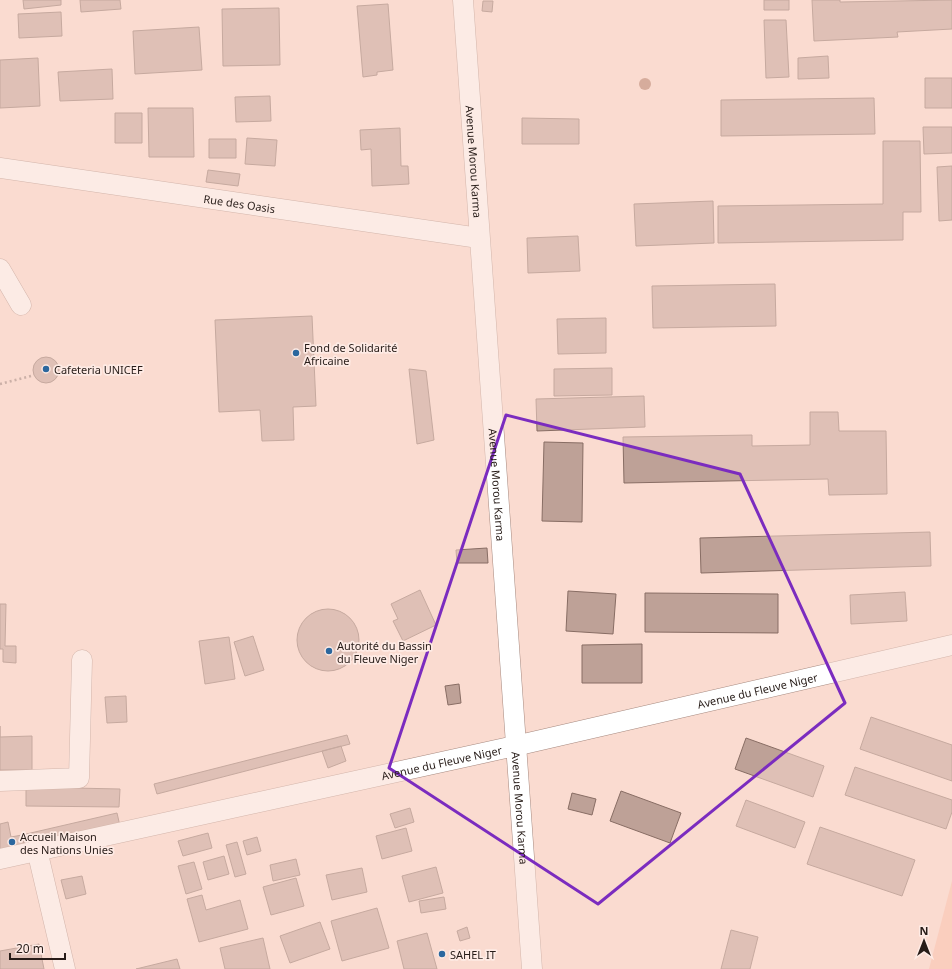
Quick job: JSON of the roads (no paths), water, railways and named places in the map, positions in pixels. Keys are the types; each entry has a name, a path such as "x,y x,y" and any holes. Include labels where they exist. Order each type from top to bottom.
{"street":[{"name":"Avenue Morou Karma","path":"463,0 532,969"},
{"name":"Rue des Oasis","path":"0,168 479,238"},
{"path":"0,269 21,305"},
{"name":"Avenue du Fleuve Niger","path":"0,859 516,746 952,644"},
{"path":"0,781 79,778 82,660"},
{"path":"37,850 65,969"}],"place":[{"name":"Fond de Solidarité Africaine","path":"296,353"},
{"name":"Cafeteria UNICEF","path":"46,369"},
{"name":"Autorité du Bassin du Fleuve Niger","path":"329,651"},
{"name":"Accueil Maison des Nations Unies","path":"12,842"},
{"name":"SAHEL IT","path":"442,954"}]}
